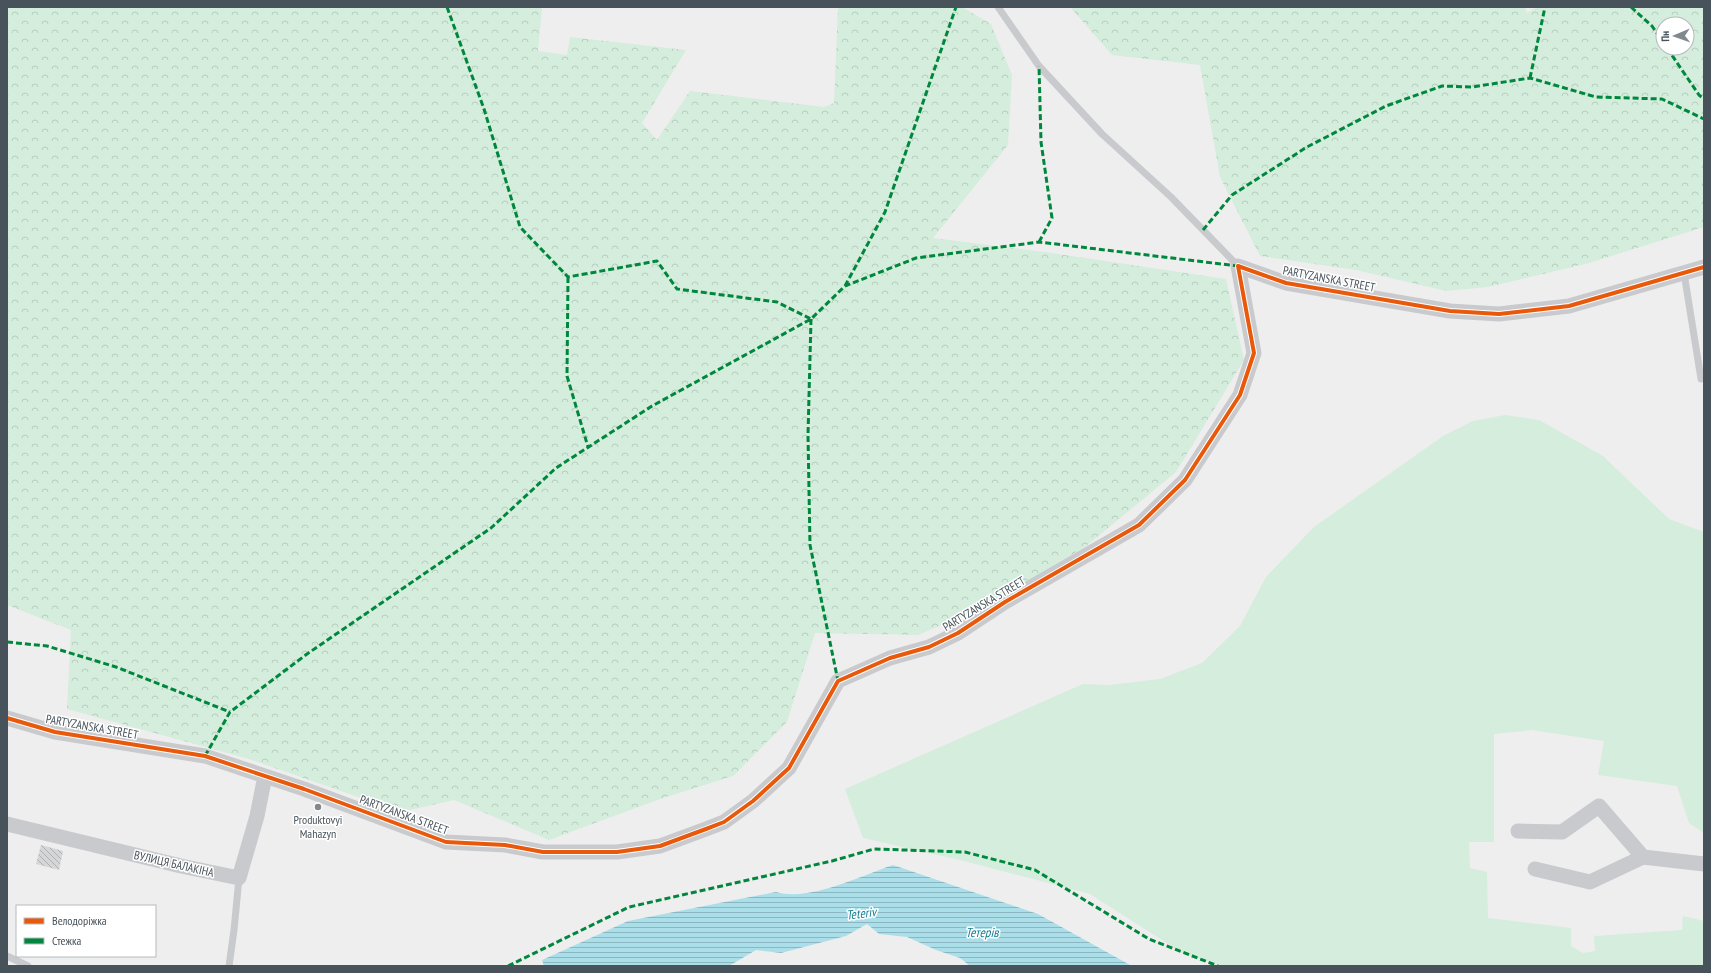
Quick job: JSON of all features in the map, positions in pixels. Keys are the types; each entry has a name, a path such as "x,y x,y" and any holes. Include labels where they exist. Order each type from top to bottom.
{"street":[{"name":"PARTYZANSKA STREET","path":"7,718 54,732 205,756 304,789 446,842 505,845 543,852 617,852 660,846 724,822 753,800 789,768 838,681 890,658 928,647 958,633 1004,602 1139,525 1185,480 1240,395 1254,353 1238,266 1286,283 1450,311 1499,314 1569,306 1704,267"},
{"path":"239,878 257,816 265,776"},
{"path":"1518,831 1562,832 1599,806 1643,857"},
{"name":"ВУЛИЦЯ БАЛАКІНА","path":"7,824 173,864 239,878"},
{"path":"1535,869 1590,882 1643,857 1704,864"}],"lane":[{"path":"998,7 1039,66 1097,128 1171,197 1238,266"},
{"path":"1684,273 1701,379"},
{"path":"229,966 239,878"},
{"path":"7,956 28,966"}],"green space":[{"path":"7,7 542,7 538,51 567,55 570,37 686,50 642,123 657,140 690,91 824,107 834,103 838,7 962,7 991,24 1012,75 1008,145 933,238 1045,252 1226,279 1244,360 1176,472 1085,547 977,610 918,635 815,633 787,722 733,776 660,799 549,840 454,800 401,812 249,759 67,709 71,630 7,605"},
{"path":"1070,7 1525,7 1527,13 1537,7 1704,7 1704,227 1589,263 1488,287 1446,291 1356,270 1260,256 1220,177 1200,65 1112,55"},
{"path":"1505,415 1539,420 1603,456 1669,519 1704,532 1704,833 1689,823 1677,786 1598,775 1604,741 1532,730 1494,734 1494,842 1469,842 1470,868 1487,872 1488,918 1571,928 1571,946 1583,953 1595,951 1594,936 1682,930 1683,916 1704,921 1704,966 1223,966 1184,954 1090,894 964,861 863,838 845,789 1083,684 1109,685 1160,679 1202,663 1240,626 1266,577 1314,527 1443,436 1473,421"}],"water":[{"name":"Тетерів","path":"893,865 1038,914 1132,966 970,966 960,958 936,950 907,937 879,934 867,924 846,936 781,953 756,950 729,966 544,966 542,960 628,921 776,892 804,894 819,891"}],"building":[{"path":"41,845 63,851 59,870 36,864"}],"marked path":[{"path":"447,7 484,109 520,227 568,277 657,261 677,289 777,302 811,319"},
{"path":"845,286 885,212 956,7"},
{"path":"1530,78 1545,7"},
{"path":"1631,7 1655,30"},
{"path":"1672,56 1699,95 1704,99"},
{"path":"1039,66 1041,142 1052,218 1039,242"},
{"path":"1203,230 1232,195 1307,147 1386,106 1442,86 1472,87 1530,78 1596,97 1662,99 1704,119"},
{"path":"205,756 230,712 307,654 491,528 556,468 652,406 811,319 845,286 916,258 1039,242 1238,266"},
{"path":"568,277 567,376 588,447"},
{"path":"811,319 808,435 810,545 838,681"},
{"path":"7,642 47,646 116,667 230,712"},
{"path":"508,966 629,907 832,861 874,849 965,852 1035,870 1149,939 1218,966"}],"cycle path":[{"path":"7,718 55,732 205,756 304,789 446,842 505,845 543,852 617,852 660,846 724,822 753,801 789,768 838,681 890,658 929,647 958,633 1005,602 1139,525 1185,480 1240,395 1254,353 1238,266 1286,283 1450,311 1499,314 1569,306 1704,267"}],"place":[{"name":"Produktovyi Mahazyn","path":"318,807"}],"water label":[{"name":"Teteriv","path":"861,913"}]}
